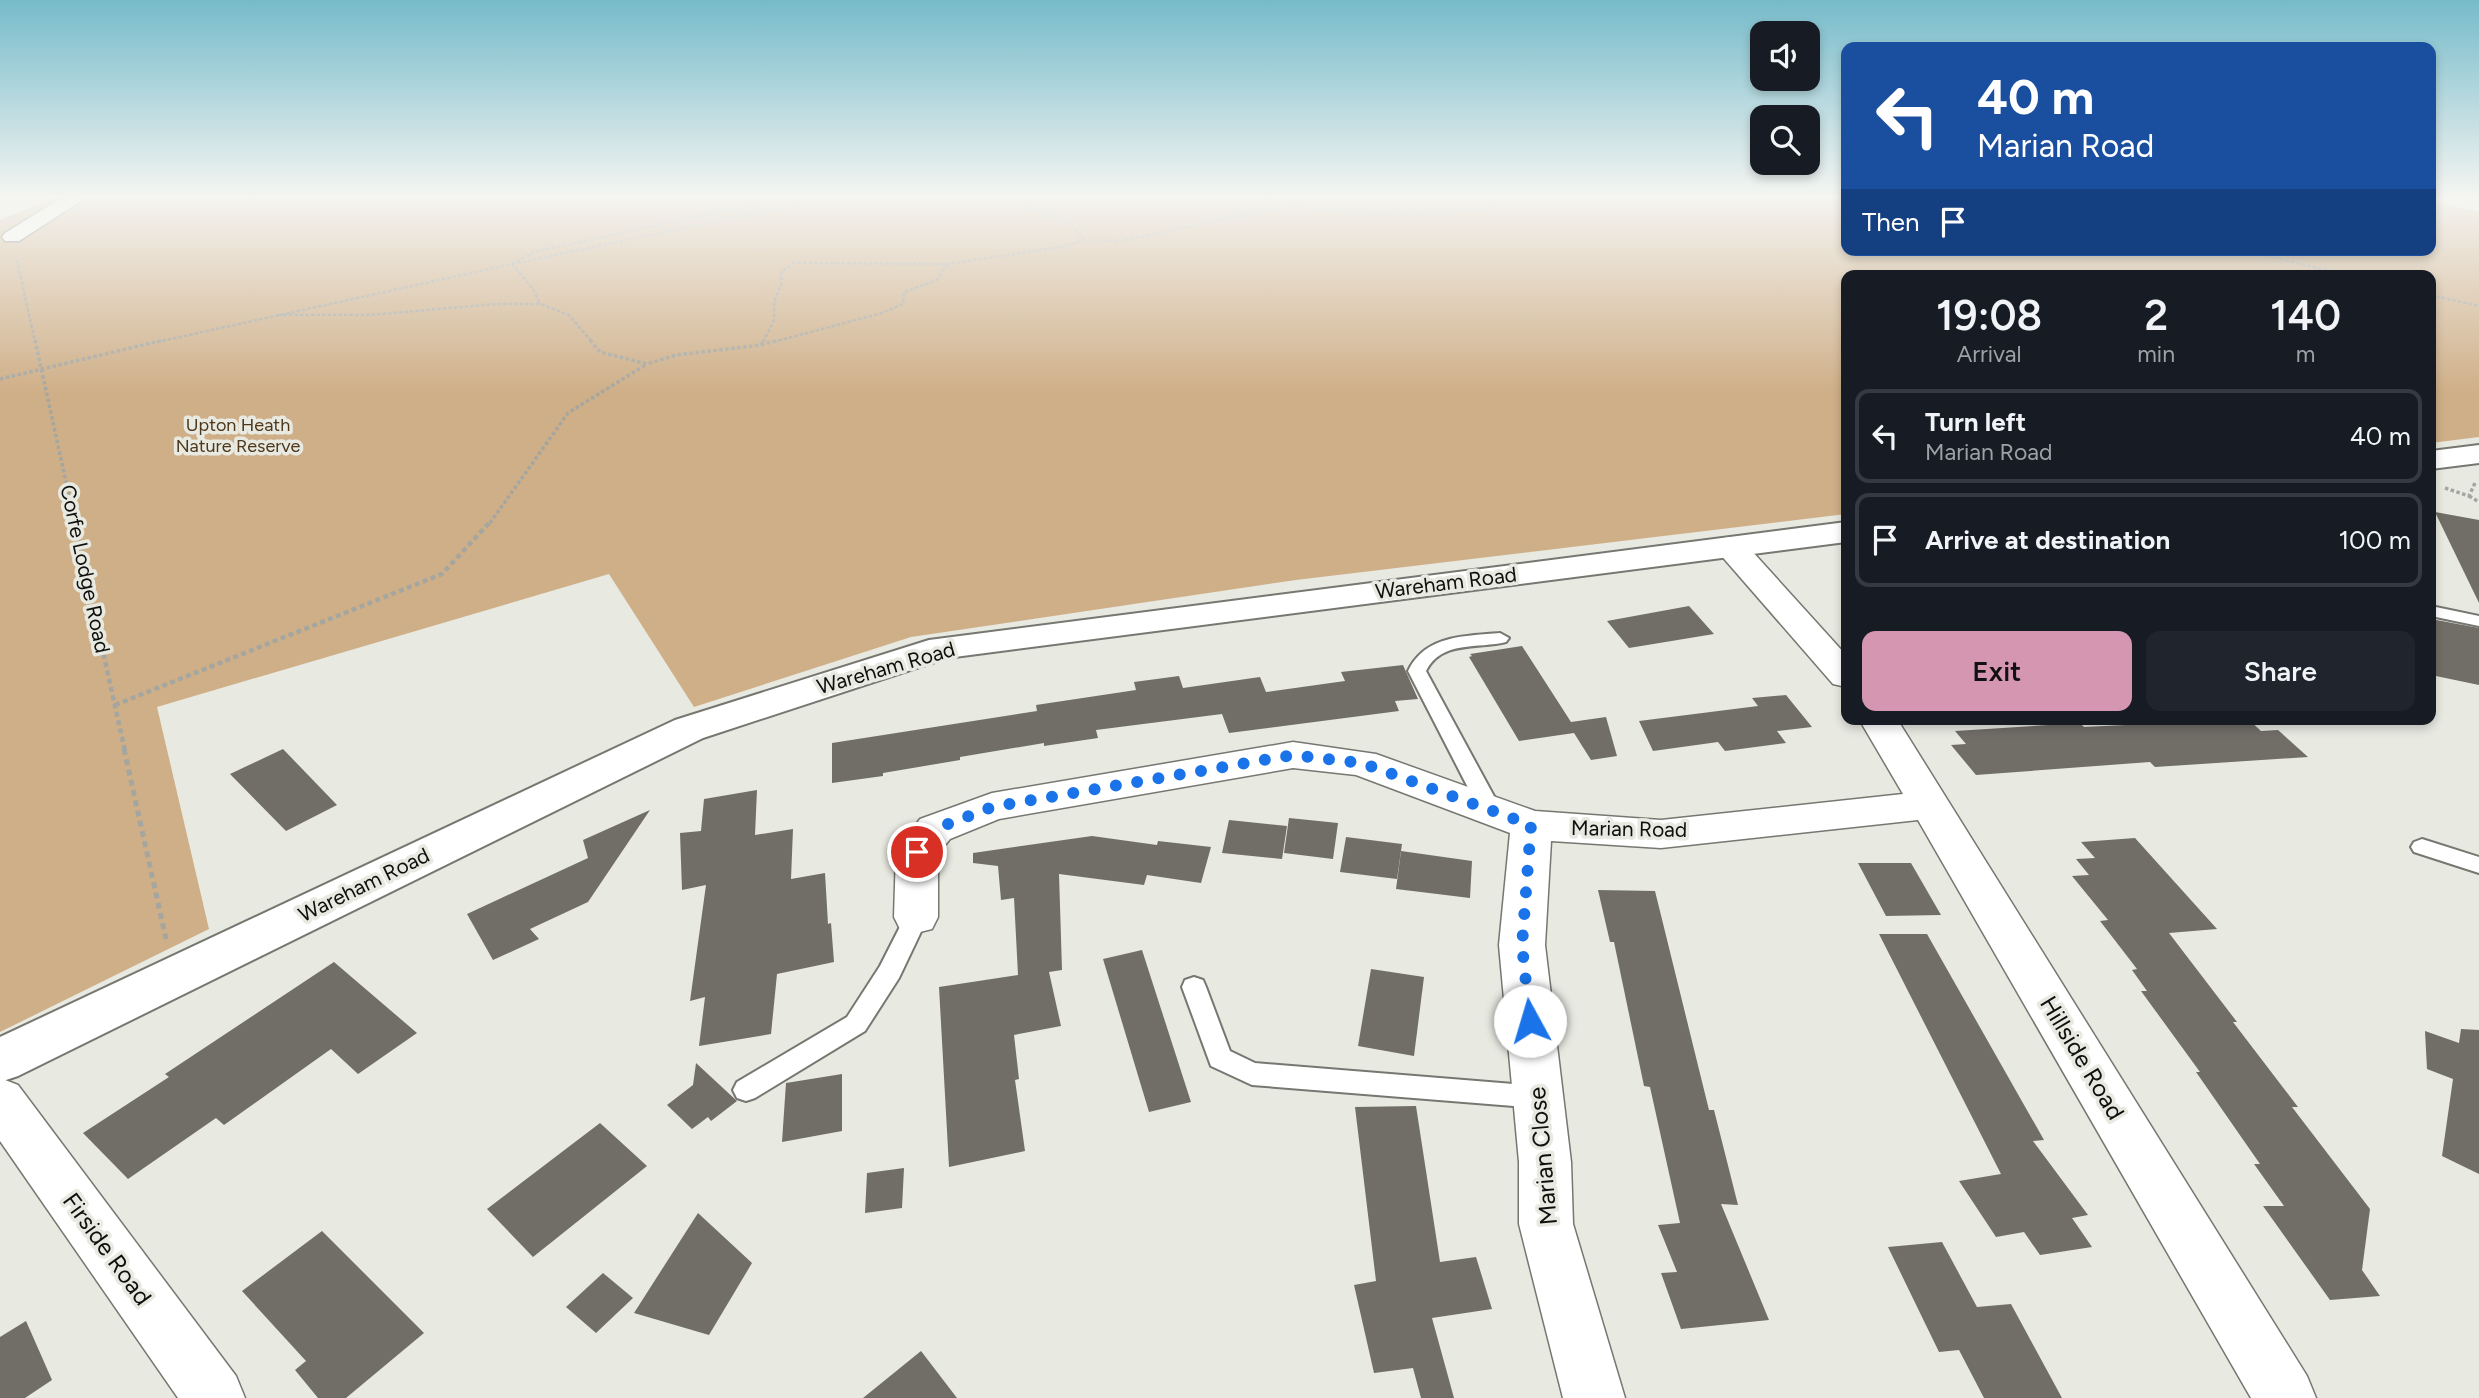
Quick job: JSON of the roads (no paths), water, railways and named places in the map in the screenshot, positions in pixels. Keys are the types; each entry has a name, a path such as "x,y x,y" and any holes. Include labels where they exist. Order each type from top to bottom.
{"street":[{"path":"2436,459 2479,454"},
{"name":"Wareham Road","path":"0,1061 689,730 942,648 1841,532"},
{"path":"1730,546 1841,671"},
{"name":"Hillside Road","path":"1882,725 2285,1398"},
{"name":"Marian Road","path":"916,917 917,852 935,829 992,807 1293,755 1362,763 1511,818 1661,834 1931,805"},
{"name":"Marian Close","path":"1511,818 1545,1162 1546,1224 1594,1398"},
{"name":"Firside Road","path":"0,1100 214,1398"}],"lane":[{"path":"2436,612 2479,621"},
{"path":"1500,638 1434,648 1421,657 1418,671 1511,818"},
{"path":"2422,847 2479,865"},
{"path":"746,1090 856,1024 890,971 916,917"},
{"path":"1195,987 1220,1058 1252,1074 1538,1097"}],"park label":[{"name":"Upton Heath Nature Reserve","path":"238,436"}]}
